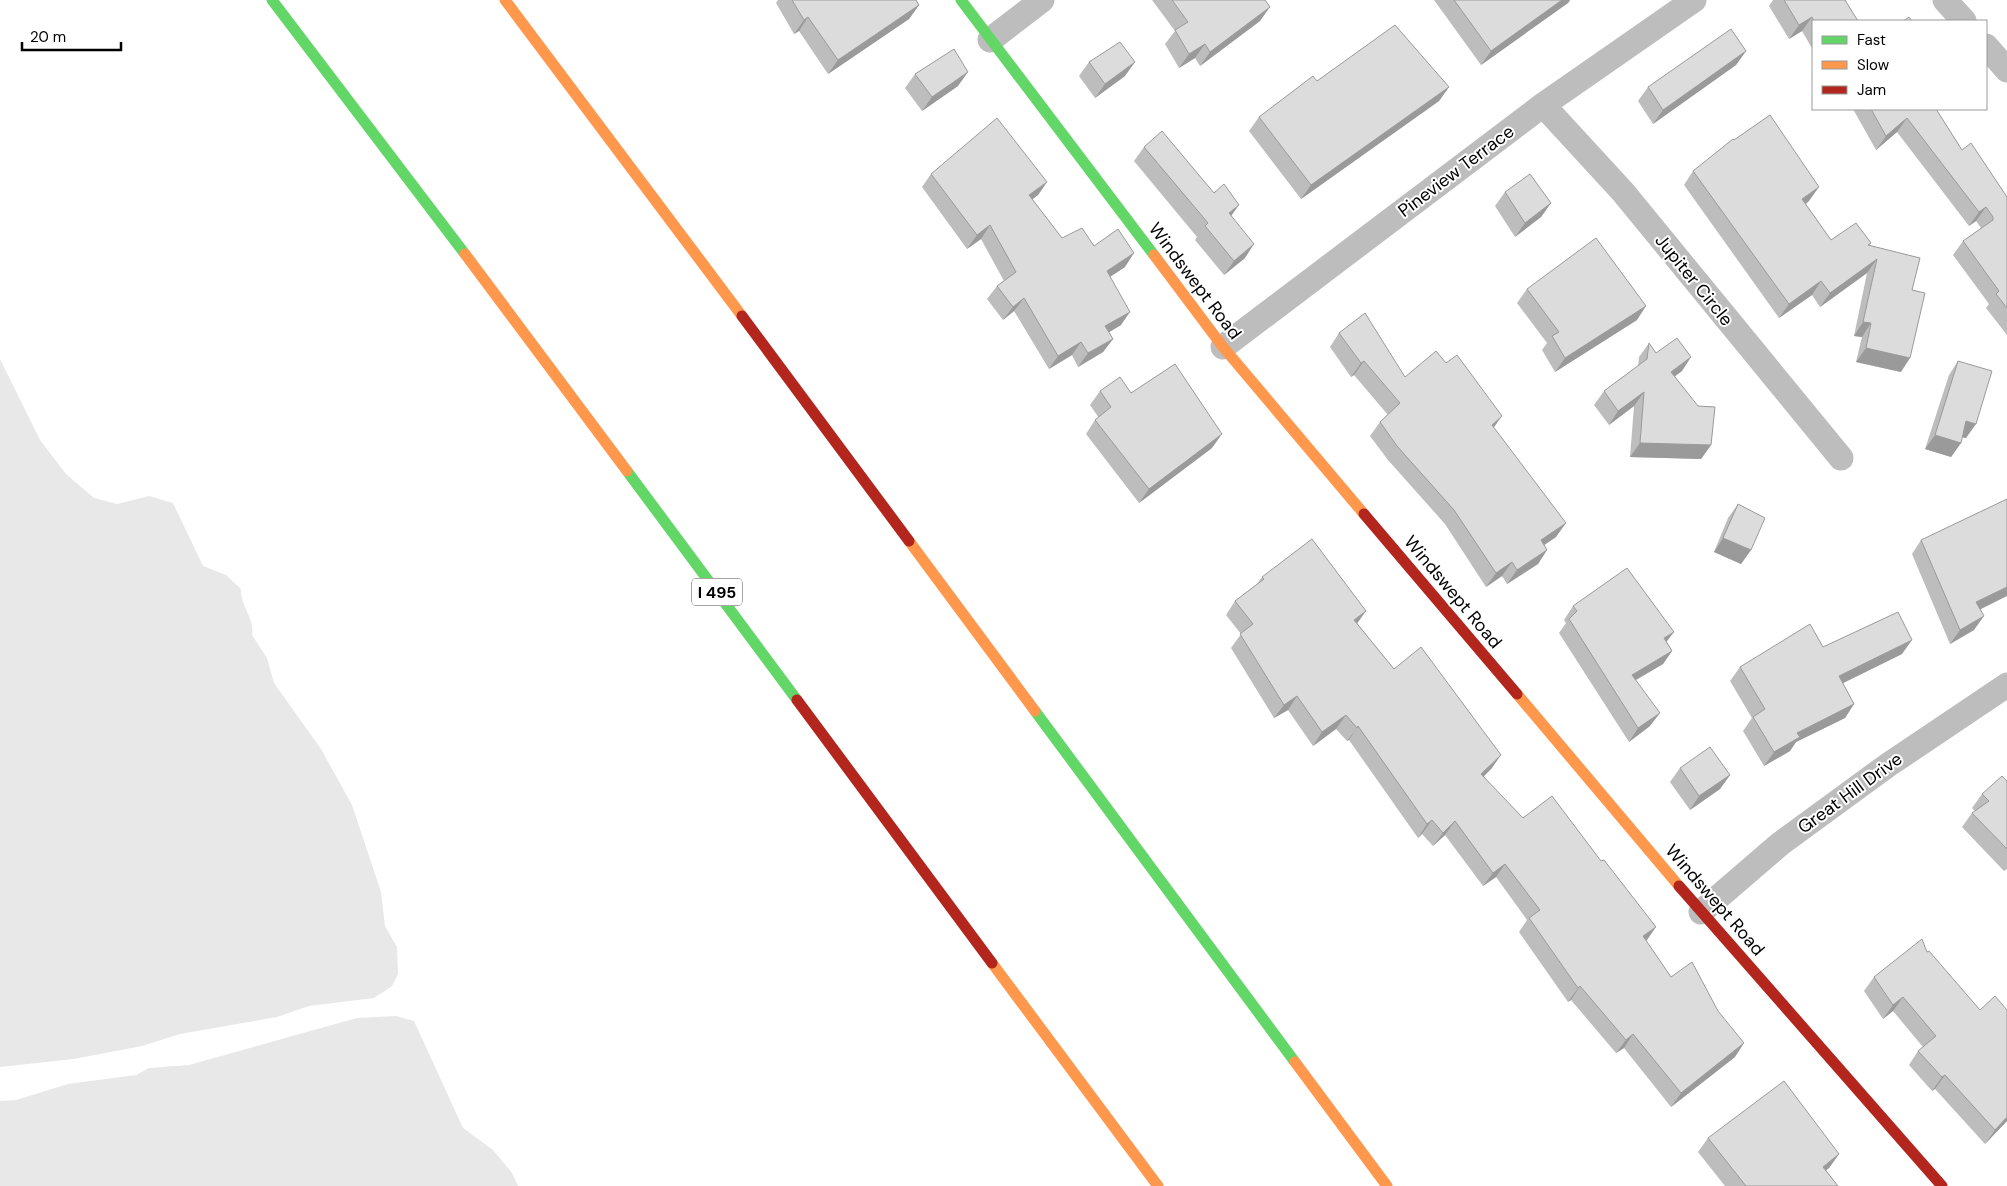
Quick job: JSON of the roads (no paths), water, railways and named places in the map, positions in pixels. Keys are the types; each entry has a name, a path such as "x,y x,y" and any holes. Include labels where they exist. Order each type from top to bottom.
{"main road":[{"name":"I 495","path":"272,0 506,308 1158,1186"},
{"path":"505,0 701,260 1387,1186"},
{"name":"Windswept Road","path":"962,0 990,40 1223,346 1701,912 1942,1186"}],"street":[{"path":"990,40 1042,0"},
{"name":"Pineview Terrace","path":"1223,346 1543,105 1694,0"},
{"path":"1945,0 1963,20"},
{"path":"1987,47 2007,70"},
{"name":"Jupiter Circle","path":"1543,105 1623,192 1841,458"},
{"name":"Great Hill Drive","path":"1701,912 1780,844 1888,765 2007,685"}]}
